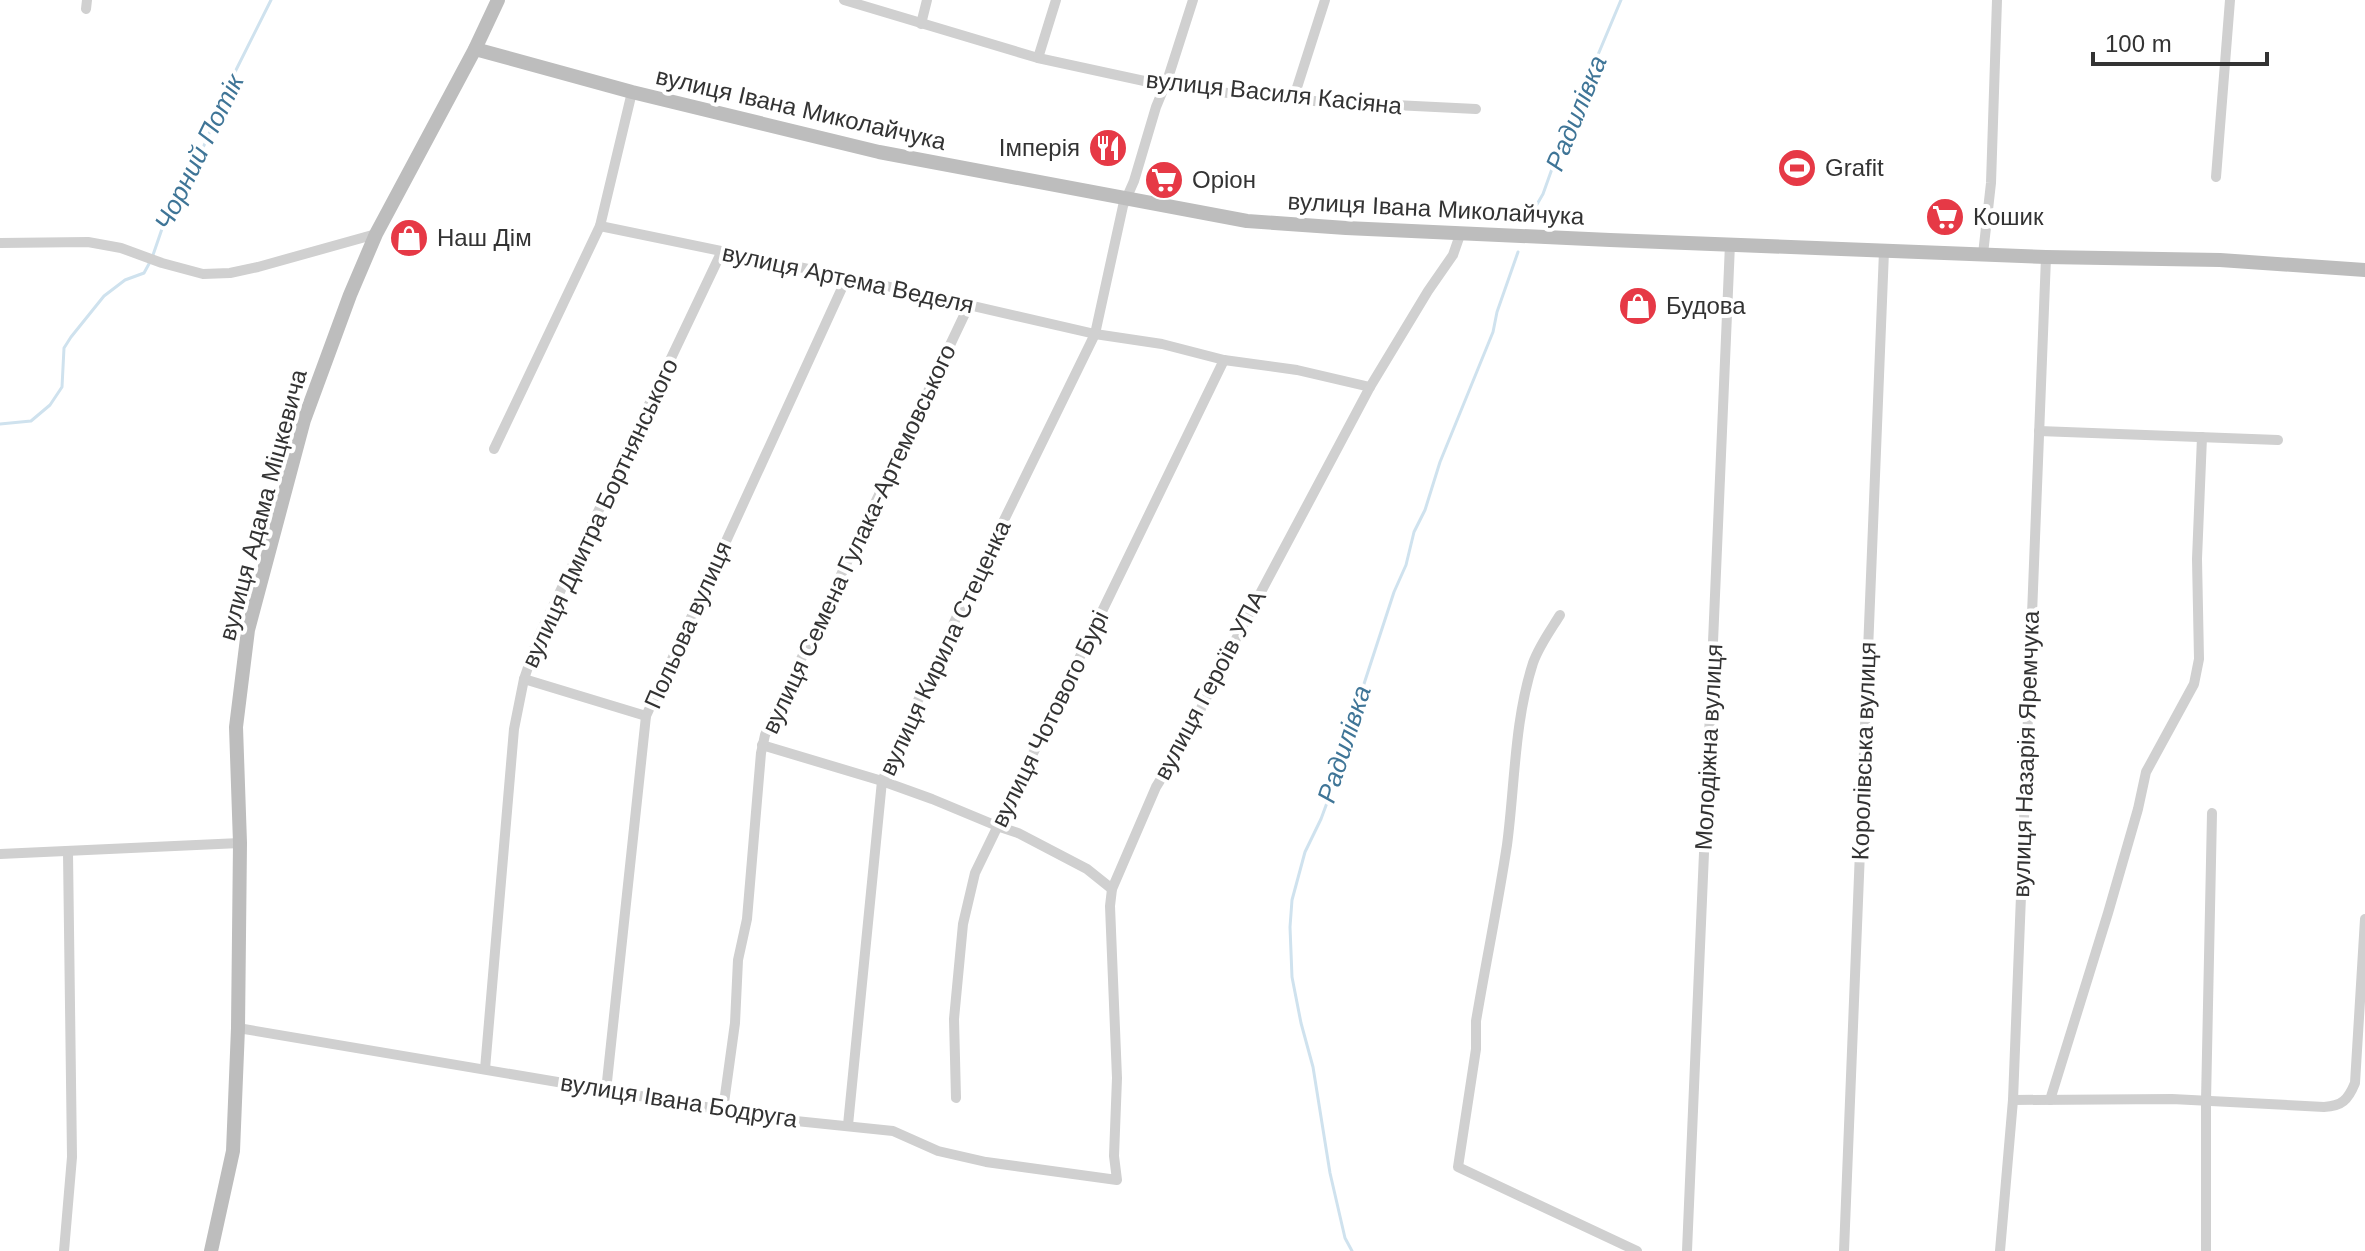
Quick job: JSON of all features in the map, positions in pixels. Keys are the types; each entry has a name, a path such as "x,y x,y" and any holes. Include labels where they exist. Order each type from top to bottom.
{"street":[{"name":"вулиця Адама Міцкевича","path":"211,1251 233,1151 240,843 236,727 248,630 304,420 350,295 376,234 498,0"},
{"name":"вулиця Василя Касіяна","path":"844,0 1038,58 1165,86 1293,100 1476,109"},
{"path":"921,24 927,0"},
{"path":"1038,58 1056,0"},
{"name":"вулиця Кирила Стеценка","path":"848,1125 882,781 942,647 1095,334 1126,200 1193,0"},
{"path":"1293,100 1325,0"},
{"path":"1983,254 1991,183 1997,0"},
{"path":"2216,177 2230,0"},
{"name":"вулиця Івана Миколайчука","path":"475,49 632,92 879,152 1247,221 1884,251 2220,260 2365,270"},
{"path":"494,449 600,226 632,92"},
{"name":"вулиця Артема Веделя","path":"600,226 847,277 1095,334 1162,344 1224,360 1297,370 1370,387"},
{"name":"вулиця Героїв УПА","path":"1117,1180 1112,889 1156,787 1185,740 1370,387 1453,255 1461,232"},
{"path":"0,243 88,242 121,248 203,274 230,273 258,267 376,234"},
{"name":"Молодіжна вулиця","path":"1687,1251 1730,244"},
{"name":"Королівська вулиця","path":"1844,1251 1884,251"},
{"name":"вулиця Дмитра Бортнянського","path":"485,1069 514,729 524,679 538,638 721,253"},
{"name":"вулиця Назарія Яремчука","path":"2000,1251 2013,1100 2046,257"},
{"name":"Польова вулиця","path":"606,1091 646,716 847,277"},
{"name":"вулиця Семена Гулака-Артемовського","path":"723,1110 735,1023 738,960 747,919 762,745 969,305"},
{"name":"вулиця Чотового Бурі","path":"956,1098 954,1019 963,924 975,873 1224,360"},
{"path":"2039,431 2278,440"},
{"path":"2050,1100 2113,898 2146,772 2194,684 2199,659 2197,559 2202,437"},
{"path":"1560,615 1534,662 1526,694 1511,786 1507,847 1476,1021 1476,1049 1458,1167 1637,1251"},
{"path":"524,679 646,716"},
{"path":"762,745 882,781 1018,833 1095,873 1112,889"},
{"path":"2206,1251 2212,813"},
{"path":"0,854 240,843"},
{"path":"64,1251 72,1157 68,853"},
{"path":"2013,1100 2206,1101 2337,1106 2349,1098 2355,1083 2365,919"},
{"name":"вулиця Івана Бодруга","path":"238,1028 723,1110 737,1115 893,1131 938,1151 986,1162 1117,1180"}],"waterway":[{"name":"Чорний Потік","path":"153,255 175,191 190,179 233,76 271,0"},
{"name":"Радилівка","path":"1526,223 1543,194 1621,0"},
{"name":"Радилівка","path":"1352,1251 1345,1238 1330,1173 1313,1067 1292,977 1292,900 1305,852 1331,792 1348,724 1406,565 1414,532 1493,332 1518,252"},
{"name":"Чорний Потік","path":"0,424 31,421 50,405 62,387 64,348 71,337 104,296 125,280 144,273 150,262"}],"place":[{"name":"Імперія","path":"1108,148"},
{"name":"Grafit","path":"1797,168"},
{"name":"Оріон","path":"1164,180"},
{"name":"Кошик","path":"1945,217"},
{"name":"Наш Дім","path":"409,238"},
{"name":"Будова","path":"1638,306"}]}
